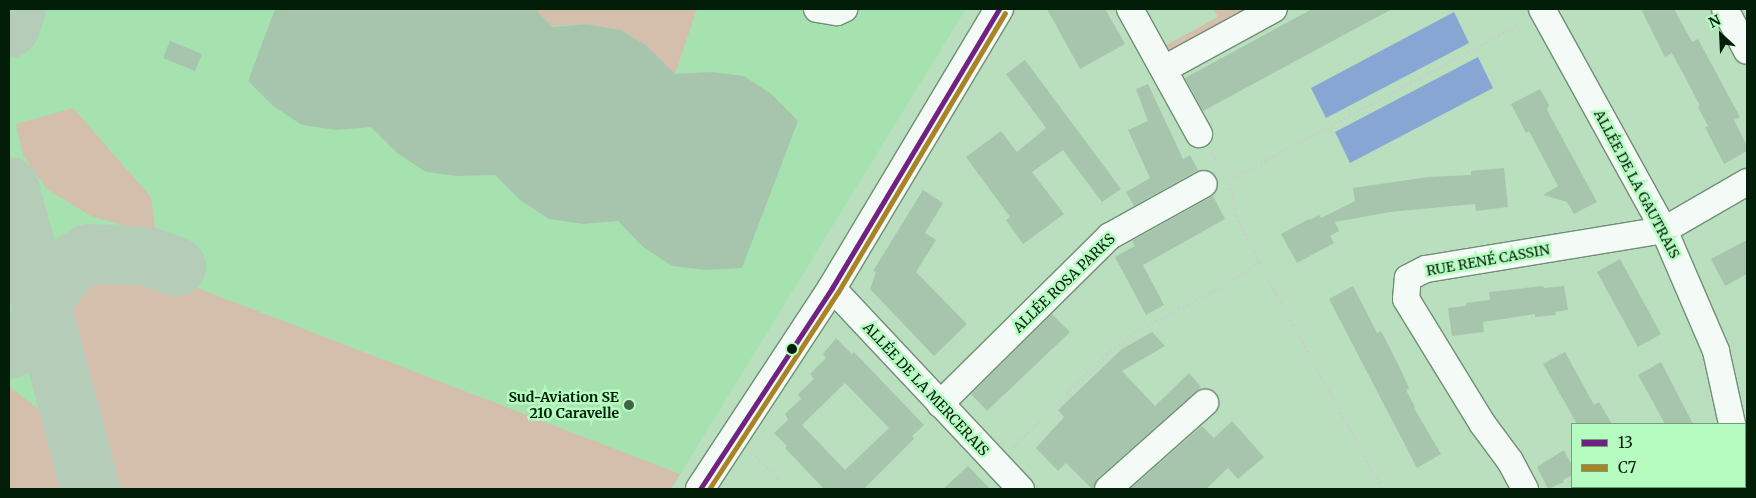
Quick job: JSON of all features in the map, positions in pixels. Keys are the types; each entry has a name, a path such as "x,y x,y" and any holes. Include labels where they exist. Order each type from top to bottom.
{"street":[{"path":"816,9 837,12 844,9"},
{"path":"704,483 832,288 1000,9"},
{"path":"1130,9 1199,134"},
{"path":"1164,69 1274,9"},
{"path":"1725,9 1747,51"},
{"name":"ALLÉE DE LA GAUTRAIS","path":"1543,10 1664,230 1716,351 1732,423"},
{"name":"ALLÉE ROSA PARKS","path":"940,404 1110,236 1219,176"},
{"path":"1664,230 1747,182"},
{"name":"RUE RENÉ CASSIN","path":"1526,489 1510,461 1482,423 1406,299 1408,278 1426,269 1664,230"},
{"name":"ALLÉE DE LA MERCERAIS","path":"832,288 1021,489"},
{"path":"1108,489 1205,403"},
{"path":"1742,489 1747,488"}],"path":[{"path":"1219,176 1543,10"},
{"path":"1199,134 1258,262 1382,489"},
{"path":"996,463 1106,354 1142,328 1220,288 1258,262"},
{"path":"736,436 788,489"}],"shaded area":[{"path":"9,9 966,9 671,489 9,489"},
{"path":"535,9 697,9 675,74 647,46 621,30 587,24 550,26"},
{"path":"1213,9 1263,9 1169,59 1163,47 1218,17"},
{"path":"73,108 151,197 156,235 91,216 47,189 23,155 16,124"},
{"path":"133,272 161,274 680,474 671,489 108,489 68,332 74,307 92,285 110,277"},
{"path":"9,386 53,421 70,489 9,489"}],"water":[{"path":"1454,12 1469,43 1326,118 1311,88"},
{"path":"1478,57 1493,88 1350,163 1335,132"}],"building":[{"path":"275,9 535,9 552,27 587,24 621,30 647,46 675,74 711,72 744,76 770,93 798,121 742,268 706,270 672,266 643,247 618,221 583,224 549,219 520,200 495,175 457,176 426,172 397,153 371,127 336,130 302,125 273,106 248,81"},
{"path":"1047,9 1105,9 1125,44 1080,69"},
{"path":"1312,9 1392,9 1203,111 1185,78"},
{"path":"1641,9 1674,9 1692,42 1698,39 1740,117 1734,120 1747,146 1747,151 1724,164 1705,127 1708,126 1686,79 1672,53 1665,57"},
{"path":"170,41 202,54 195,71 163,58"},
{"path":"1025,60 1121,189 1102,202 1063,150 1032,172 1064,214 1023,244 1006,220 1010,217 966,157 1001,131 1017,152 1046,128 1006,74"},
{"path":"1148,84 1183,159 1190,155 1198,170 1134,206 1126,192 1150,178 1128,130 1148,121 1136,89"},
{"path":"1540,89 1549,105 1547,110 1597,202 1574,214 1567,202 1543,195 1558,186 1529,131 1526,133 1511,104"},
{"path":"1504,168 1508,207 1476,211 1475,204 1463,205 1390,212 1335,222 1339,231 1330,236 1334,243 1297,263 1281,234 1309,219 1319,215 1321,218 1355,201 1353,188 1428,177 1471,175 1471,171"},
{"path":"923,190 943,203 925,233 936,240 916,272 967,324 934,356 870,289 876,272 873,271"},
{"path":"1213,196 1225,219 1143,265 1164,305 1146,315 1115,257 1135,246 1132,241"},
{"path":"1747,240 1747,274 1725,286 1711,259"},
{"path":"1620,259 1661,334 1638,347 1597,272"},
{"path":"1353,286 1377,333 1381,331 1409,388 1406,390 1414,408 1441,454 1417,468 1329,299"},
{"path":"1543,286 1544,288 1564,286 1568,310 1555,312 1556,315 1535,317 1535,314 1483,322 1484,332 1452,336 1448,308 1466,306 1466,303 1490,300 1489,292"},
{"path":"1052,314 1070,332 987,411 971,394"},
{"path":"1152,332 1165,346 1122,371 1155,406 1189,373 1201,387 1098,478 1092,489 1066,463 1058,471 1036,448 1064,417 1058,410 1122,349"},
{"path":"836,338 852,354 854,352 924,425 912,436 914,439 864,489 824,489 785,448 787,446 774,433 788,420 785,414 801,399 798,394 814,379 810,374 826,358 823,354","holes":["845,383 889,428 845,470 802,425"]},
{"path":"1565,352 1594,405 1599,402 1611,423 1576,423 1543,364"},
{"path":"1661,362 1692,423 1664,423 1638,375"},
{"path":"1232,421 1264,457 1238,479 1228,468 1206,489 1130,489 1202,426 1214,438"},
{"path":"1564,450 1571,464 1571,476 1563,480 1564,482 1548,489 1537,467"},
{"path":"968,466 990,489 943,489"}],"taxiway":[{"path":"9,28 16,9"},
{"path":"9,186 90,489"},
{"path":"9,349 27,339 37,325 42,307 55,282 69,265 88,253 148,256 176,266"}],"transit line":[{"name":"13","path":"700,489 832,288 999,9"},
{"name":"C7","path":"709,489 838,292 1005,13"}],"place":[{"name":"Sud-Aviation SE 210 Caravelle","path":"629,405"}]}
